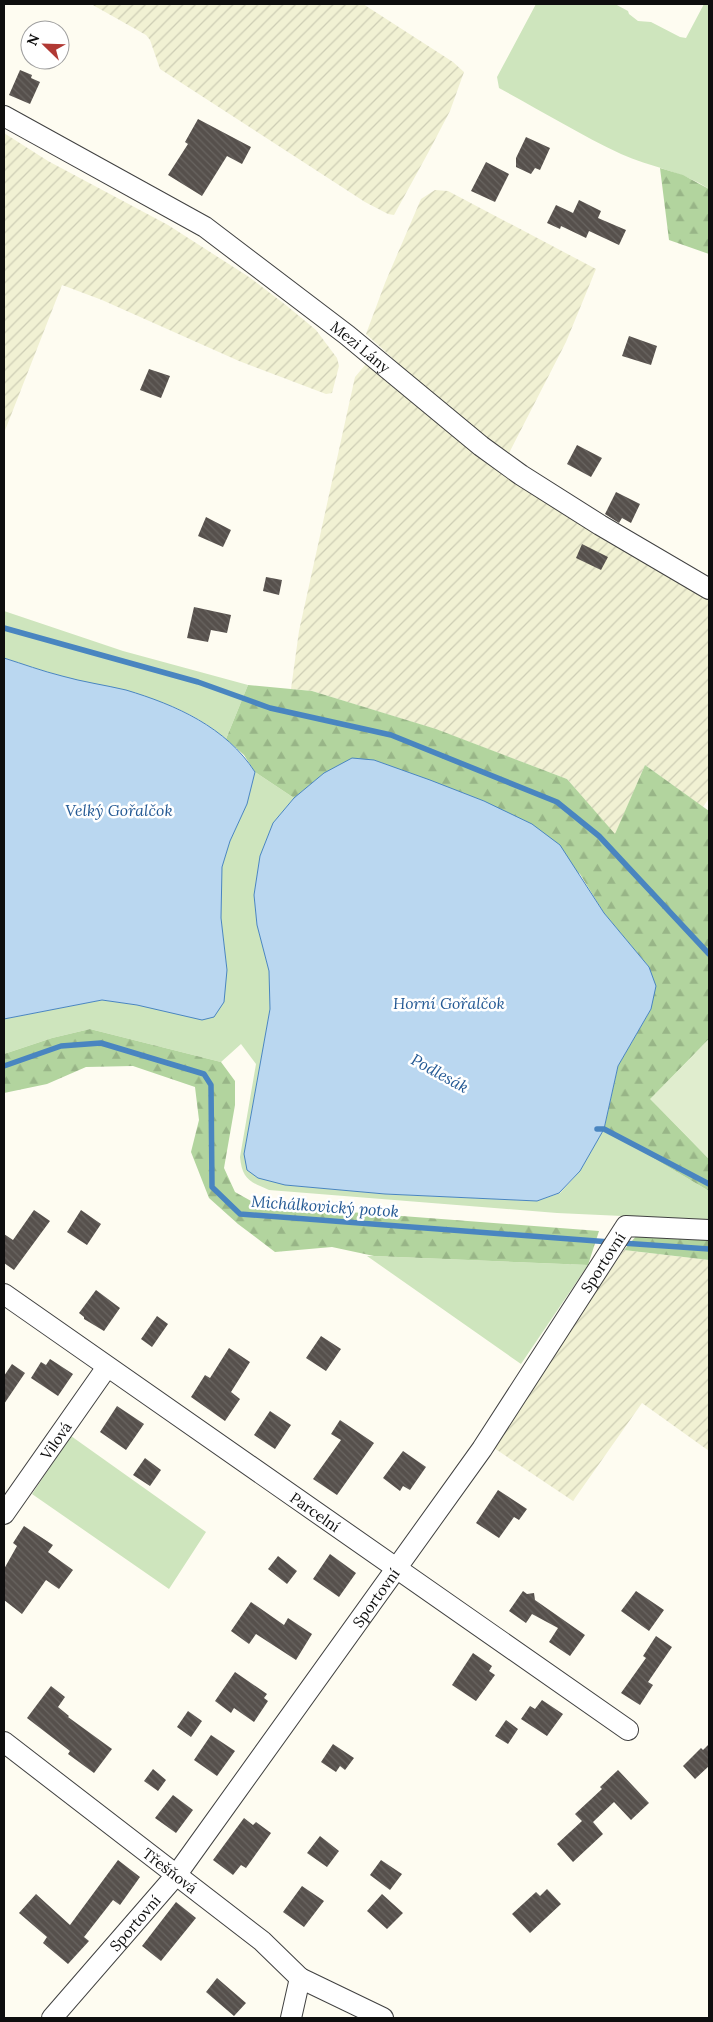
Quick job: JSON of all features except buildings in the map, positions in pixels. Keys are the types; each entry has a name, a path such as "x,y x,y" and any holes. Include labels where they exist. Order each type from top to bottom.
{"street":[{"name":"Mezi Lány","path":"4,116 205,227 346,335 481,446 521,475 600,526 709,589"},
{"name":"Sportovní","path":"52,2018 177,1874 482,1449 610,1254 619,1235 626,1226 709,1230"},
{"name":"Parcelní","path":"4,1294 628,1730"},
{"name":"Vilová","path":"4,1514 107,1367"},
{"name":"Třešňová","path":"4,1742 262,1941 300,1978 383,2018"},
{"path":"292,2018 300,1978"}],"green space":[{"path":"91,4 363,4 453,62 464,72 450,111 428,153 394,215 388,214 365,202 160,69 150,40 146,35"},
{"path":"536,4 615,4 628,11 638,21 651,22 680,37 686,38 704,4 709,4 709,189 677,173 621,154 499,88 497,77"},
{"path":"4,133 48,161 168,225 249,277 287,306 316,330 337,358 339,366 332,393 326,394 239,361 102,300 62,285 4,433"},
{"path":"660,168 683,175 709,189 709,254 669,240"},
{"path":"435,190 448,191 596,269 566,342 507,457 468,427 366,334 385,283 421,199"},
{"path":"366,364 475,450 709,599 709,798 703,807 645,765 615,835 567,779 435,729 312,691 291,689 299,631 355,377"},
{"path":"4,611 123,651 248,685 226,739 188,713 168,705 4,658"},
{"path":"248,685 312,691 436,729 567,779 615,834 645,765 709,811 709,1039 651,1099 709,1159 709,1191 604,1129 618,1066 651,1009 649,967 604,913 580,874 484,801 374,760 324,773 294,798 255,772 244,755 226,739"},
{"path":"255,772 294,798 273,823 260,856 254,895 257,925 269,971 270,1009 244,1154 285,1185 385,1194 537,1201 560,1193 580,1171 604,1129 709,1191 709,1220 557,1213 269,1190 248,1179 241,1164 240,1157 256,1064 241,1044 221,1062 90,1029 52,1038 4,1054 4,1019 102,1000 137,1005 227,970 221,918 222,867 230,841 247,804"},
{"path":"90,1029 221,1062 235,1081 235,1105 224,1168 235,1192 258,1205 599,1231 588,1265 374,1256 332,1247 275,1252 238,1224 209,1198 191,1152 199,1120 195,1087 133,1066 86,1067 47,1084 4,1093 4,1054 52,1038"},
{"path":"709,1039 709,1159 650,1099"},
{"path":"638,1234 709,1238 709,1260 624,1250"},
{"path":"624,1250 709,1260 709,1451 642,1403 573,1501 491,1446"},
{"path":"367,1256 374,1256 588,1265 521,1364"},
{"path":"71,1436 206,1532 169,1589 32,1494"}],"water":[{"name":"Velký Gořalčok","path":"4,658 47,672 126,690 181,711 215,730 230,742 255,772 247,804 230,841 222,867 221,918 227,970 224,1002 214,1017 202,1020 137,1005 102,1000 4,1019"},
{"name":"Horní Gořalčok","path":"352,758 374,760 430,780 484,801 532,824 560,845 604,913 649,967 656,986 651,1009 618,1066 604,1129 580,1171 559,1193 537,1201 385,1194 285,1185 258,1178 247,1170 244,1154 270,1009 269,971 257,925 254,895 260,856 273,823 294,798 324,773"}],"waterway":[{"path":"4,628 198,682 270,708 391,735 557,802 599,836 709,954"},
{"name":"Michálkovický potok","path":"4,1066 61,1046 101,1043 204,1074 211,1085 212,1187 240,1214 610,1242"},
{"name":"Podlesák","path":"597,1129 604,1129 709,1184"},
{"name":"Michálkovický potok","path":"622,1243 709,1249"}]}
